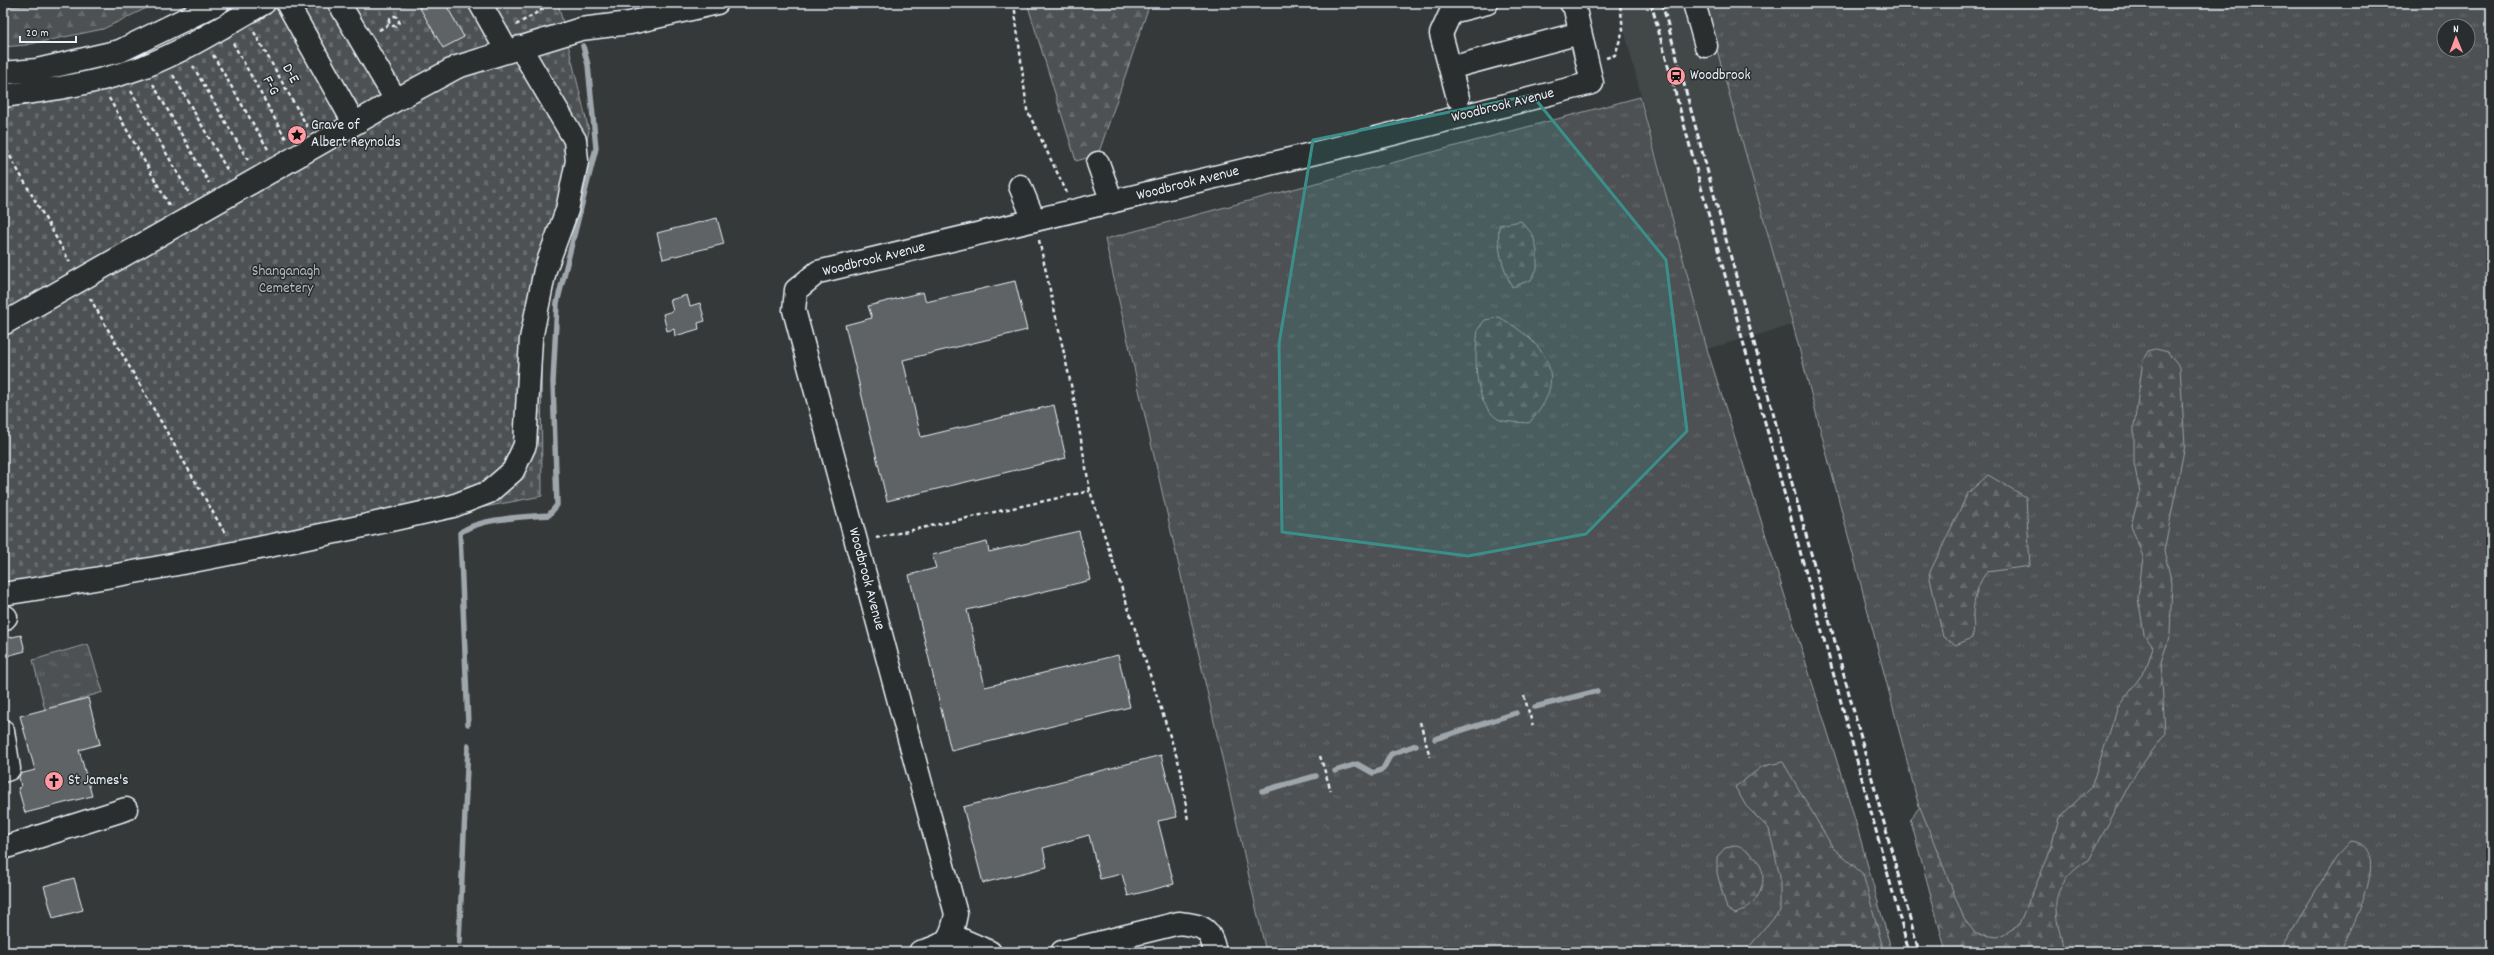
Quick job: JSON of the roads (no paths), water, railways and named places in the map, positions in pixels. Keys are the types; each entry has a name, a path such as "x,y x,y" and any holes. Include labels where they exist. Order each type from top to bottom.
{"street":[{"path":"3,73 37,70 120,51 218,3"},
{"path":"3,96 51,90 121,74 183,48 264,3"},
{"path":"287,3 354,123"},
{"path":"339,3 396,100"},
{"path":"3,594 165,567 453,506 489,492 513,471 524,445 531,339 545,270 567,210 577,161 575,140 480,3"},
{"path":"3,324 354,123 457,67 509,45 581,29 630,23 717,3"},
{"path":"1458,98 1441,34 1452,12 1487,3"},
{"path":"1450,68 1580,33 1574,6 1571,3"},
{"path":"1694,3 1706,46"},
{"name":"Woodbrook Avenue","path":"952,935 956,914 794,310 796,290 818,272 1112,202 1590,73 1580,33"},
{"path":"1098,163 1112,202"},
{"path":"1020,186 1034,220"},
{"path":"3,731 9,770 3,771"},
{"path":"3,848 126,809"},
{"path":"1062,952 1179,923 1198,925 1212,936 1215,952"},
{"path":"920,952 936,948 952,935 990,952"}],"waterway":[{"path":"5,5 32,3"},
{"path":"468,724 460,533 468,528 490,521 549,515 557,505 553,382 557,303 596,148 588,65 583,46"},
{"path":"1535,707 1597,691"},
{"path":"1435,739 1516,713"},
{"path":"1335,771 1357,764 1373,773 1383,769 1391,754 1416,745"},
{"path":"459,942 468,746"},
{"path":"1262,791 1316,776"}],"railway":[{"path":"1651,3 1909,952"},
{"path":"1662,3 1919,952"}],"place":[{"name":"Woodbrook","path":"1676,76"},
{"name":"Grave of Albert Reynolds","path":"297,135"},
{"name":"St James's","path":"54,781"}],"park label":[{"name":"Shanganagh Cemetery","path":"286,280"}]}
